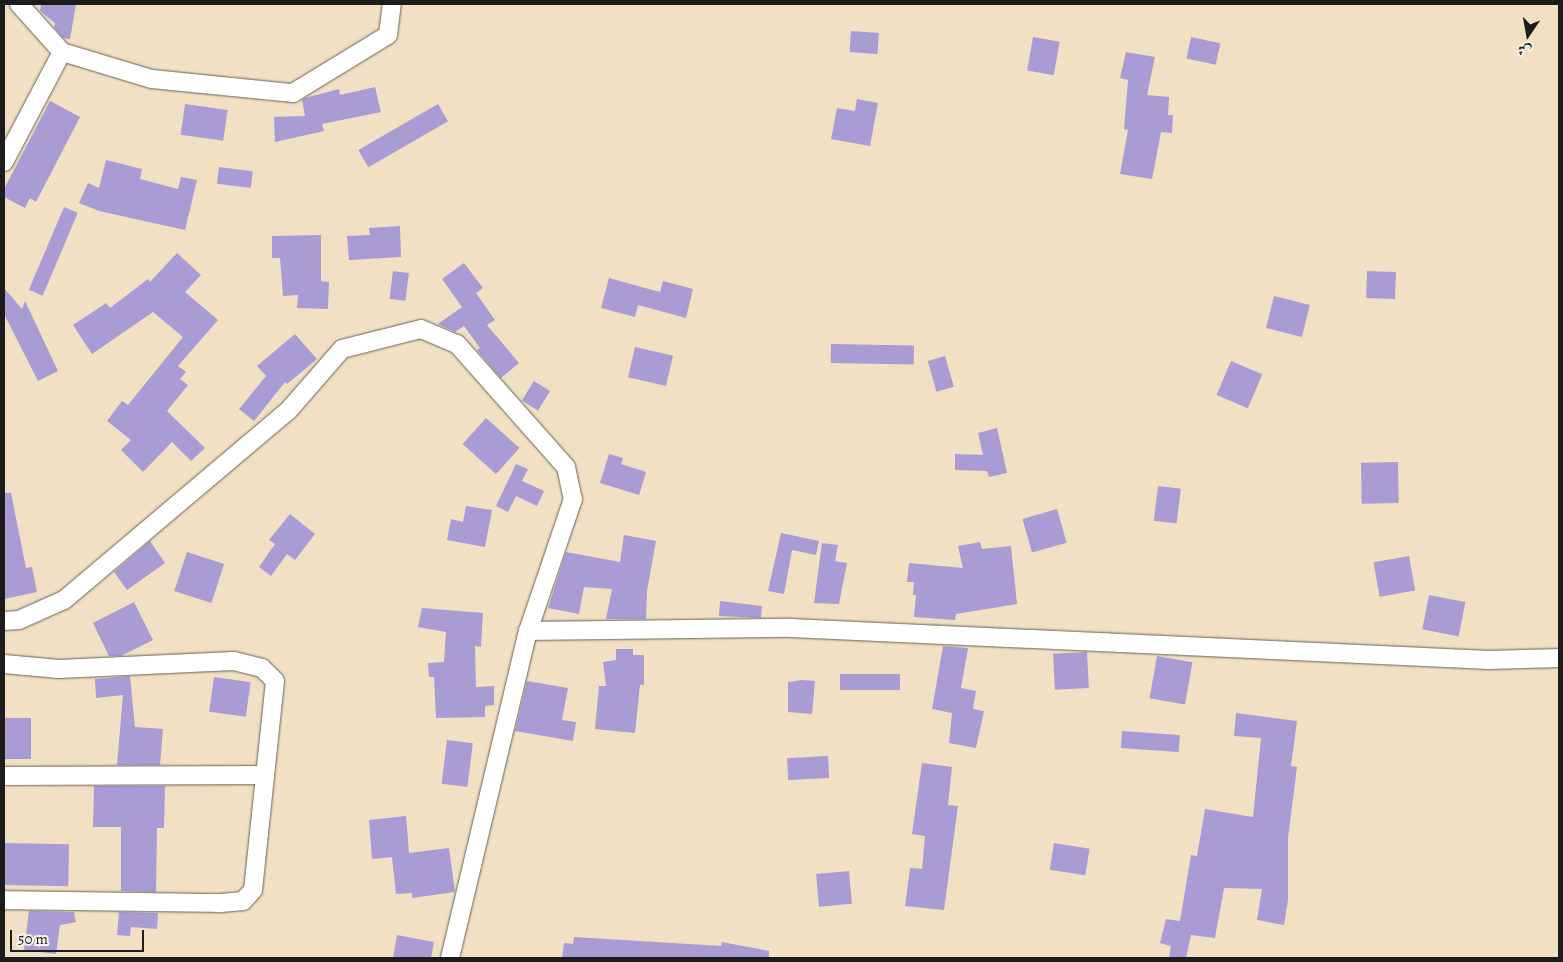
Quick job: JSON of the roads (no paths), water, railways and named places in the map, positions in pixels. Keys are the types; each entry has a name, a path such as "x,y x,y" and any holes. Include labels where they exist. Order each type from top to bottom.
{"street":[{"path":"20,4 62,52 152,79 293,93 388,35 392,4"},
{"path":"4,162 62,52"},
{"path":"4,620 19,620 64,600 288,410 342,349 421,330 457,344 566,467 573,498 528,631 450,958"},
{"path":"528,631 791,628 1440,658 1559,658"},
{"path":"4,664 59,668 234,661 262,668 275,681 253,890 243,901 218,903 4,900"},
{"path":"4,776 265,775"}]}
